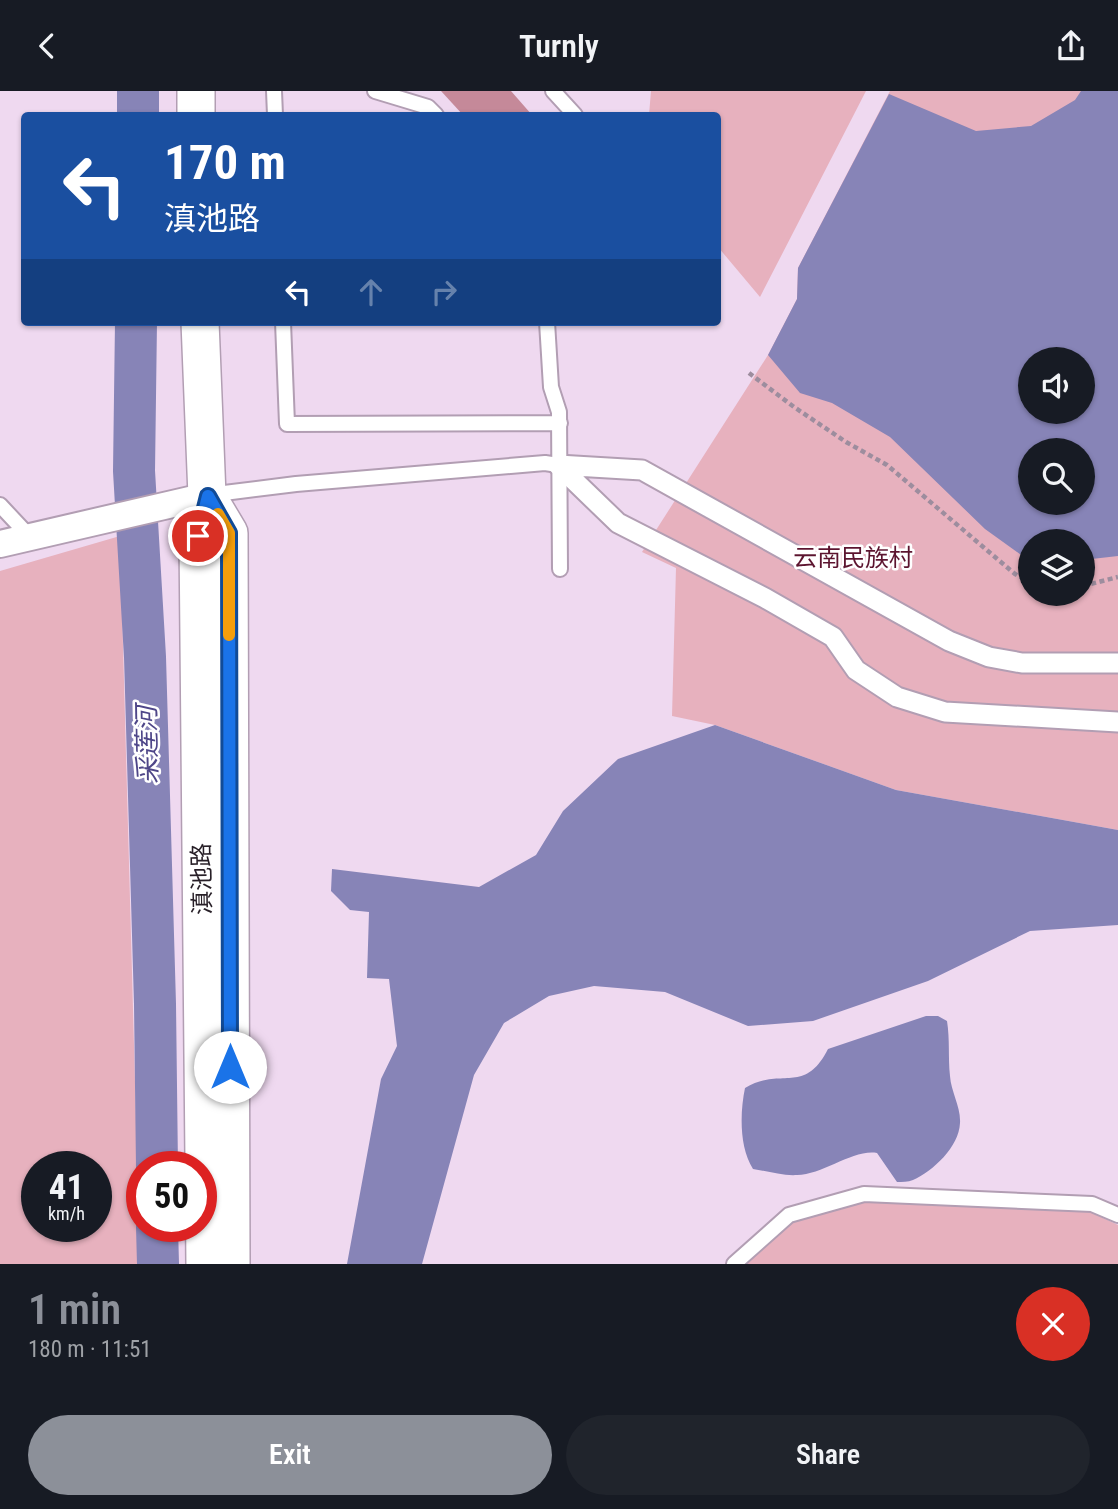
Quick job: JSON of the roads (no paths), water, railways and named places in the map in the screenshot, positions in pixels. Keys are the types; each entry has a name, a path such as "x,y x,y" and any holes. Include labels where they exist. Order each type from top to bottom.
{"main road":[{"path":"196,91 196,112"},
{"name":"滇池路","path":"200,326 208,496 198,536 205,1264"},
{"name":"滇池路","path":"208,496 229,533 231,1264"}],"street":[{"path":"558,465 642,470 949,641 989,657 1022,663 1118,663"},
{"path":"558,465 618,523 834,636 856,670 897,697 945,712 1118,722"},
{"path":"0,544 208,496"}],"lane":[{"path":"274,91 275,112"},
{"path":"376,91 428,107 433,112"},
{"path":"553,91 572,112"},
{"path":"283,326 286,425 560,422"},
{"path":"547,326 551,387 560,422 559,569"},
{"path":"208,496 324,482 545,463 558,465"},
{"path":"0,505 29,536"},
{"path":"734,1264 789,1215 864,1194 1092,1204 1118,1215"}],"waterway":[{"name":"采莲河","path":"138,91 138,112"},
{"name":"采莲河","path":"136,326 134,471 145,657 157,1151"},
{"name":"采莲河","path":"157,1242 158,1264"}],"park label":[{"name":"云南民族村","path":"853,558"}]}
